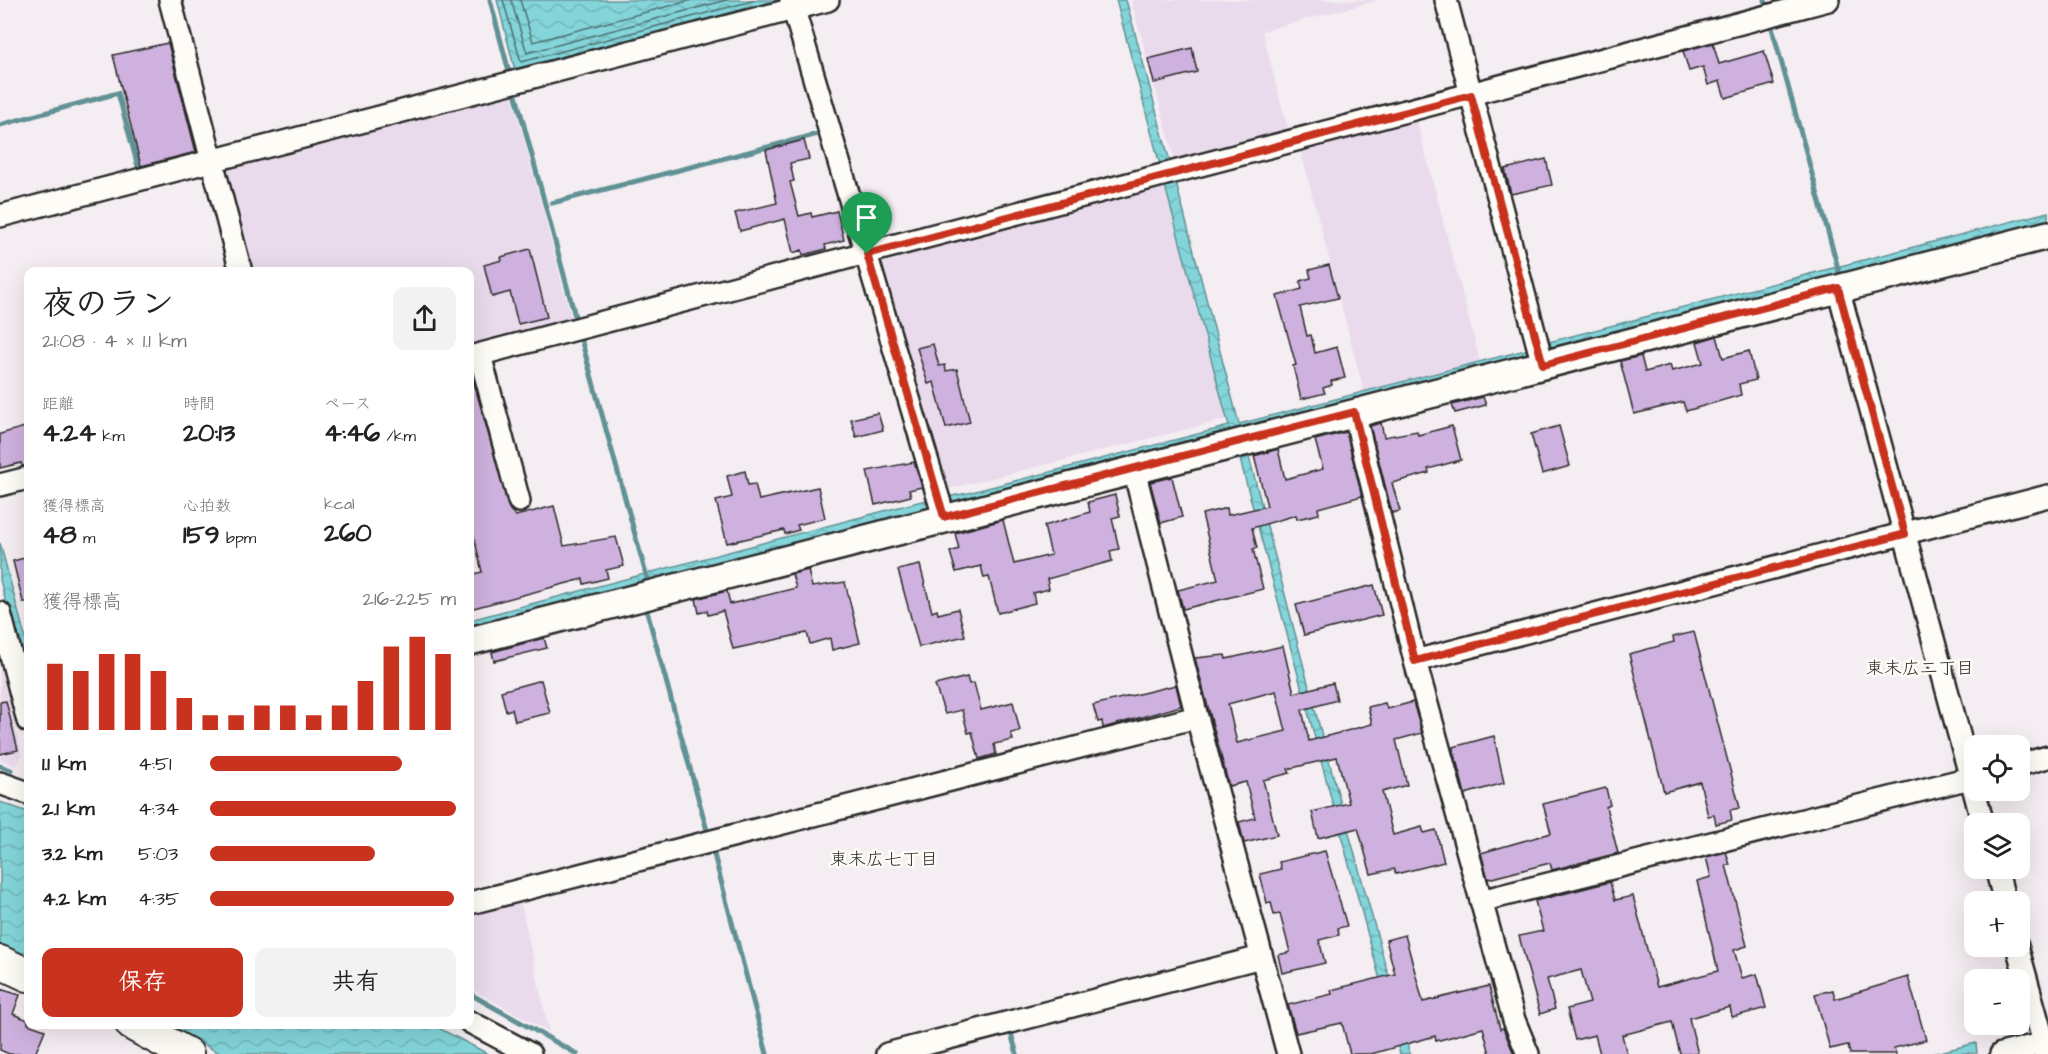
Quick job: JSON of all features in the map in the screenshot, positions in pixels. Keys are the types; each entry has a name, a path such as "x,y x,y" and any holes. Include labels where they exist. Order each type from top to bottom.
{"main road":[{"path":"0,962 24,973"},
{"path":"141,1029 187,1054"}],"street":[{"path":"170,0 239,267"},
{"path":"0,216 211,162 792,5 828,0"},
{"path":"1446,0 1543,365"},
{"path":"519,501 475,356 1828,0"},
{"path":"792,5 941,507"},
{"path":"474,640 941,507 1134,470 2048,235"},
{"path":"1838,288 1964,751"},
{"path":"1354,412 1415,661 1514,1020 1528,1054"},
{"path":"1134,470 1197,717 1288,1054"},
{"path":"0,485 24,479"},
{"path":"1415,661 2048,496"},
{"path":"0,613 24,706"},
{"path":"474,902 1197,717"},
{"path":"2030,762 2048,757"},
{"path":"0,783 24,792"},
{"path":"1481,901 1964,786"},
{"path":"887,1054 1261,957"},
{"path":"2001,1054 2046,1046 2042,1017 2021,957"},
{"path":"474,1024 530,1054"}],"shaded area":[{"path":"1131,0 1379,0 1262,31 1290,137 1177,167"},
{"path":"511,91 572,321 474,347 474,267 247,267 220,169"},
{"path":"1416,118 1480,361 1364,392 1300,148"},
{"path":"1163,183 1227,419 948,489 879,267 881,259"},
{"path":"0,665 22,755 16,766 0,760"},
{"path":"519,895 549,1032 474,990 474,906"}],"water":[{"path":"497,0 777,0 778,1 515,70"},
{"path":"1116,0 1126,0 1170,162 1160,165"},
{"path":"1176,183 1239,424 1533,348 1535,355 474,629 474,619 918,502 968,493 1229,426 1165,186"},
{"path":"2048,212 2048,223 1548,352 1545,343"},
{"path":"1247,449 1315,710 1410,1054 1400,1054 1238,452"},
{"path":"0,543 24,633 24,672 0,580"},
{"path":"0,802 24,811 24,956 0,947"},
{"path":"176,1029 441,1029 488,1054 221,1054"},
{"path":"1976,1043 1977,1053 1932,1054"}],"building":[{"path":"168,43 196,152 141,166 113,55"},
{"path":"1713,43 1719,64 1764,51 1774,84 1725,98 1720,81 1708,85 1703,67 1689,71 1683,51"},
{"path":"1192,48 1197,72 1154,83 1148,59"},
{"path":"804,140 809,159 790,163 794,181 790,182 799,216 811,213 812,217 837,211 844,240 825,245 826,249 803,255 802,250 793,253 785,219 740,231 735,213 777,203 766,150"},
{"path":"1546,159 1552,185 1511,194 1505,169"},
{"path":"530,249 547,317 518,324 510,292 492,297 484,265 502,260 501,257"},
{"path":"1329,265 1338,298 1300,307 1307,336 1311,335 1315,353 1337,347 1345,378 1331,381 1332,385 1323,388 1325,393 1301,399 1293,366 1296,365 1277,296 1302,289 1300,281 1311,278 1309,270"},
{"path":"1717,336 1723,358 1749,351 1756,380 1739,384 1741,395 1686,411 1683,402 1634,414 1620,361 1641,356 1645,372 1670,365 1672,371 1703,363 1697,342"},
{"path":"933,344 939,366 945,365 946,371 957,369 970,422 946,428 934,382 928,384 917,348"},
{"path":"474,383 510,510 516,516 554,506 564,546 616,537 624,566 606,570 608,578 584,584 583,579 474,608 474,574 482,572 474,537"},
{"path":"1483,397 1486,405 1455,413 1452,405"},
{"path":"878,413 883,430 856,437 851,419"},
{"path":"1381,423 1384,437 1417,431 1418,435 1452,426 1461,460 1428,469 1429,473 1392,483 1400,511 1392,513 1370,426"},
{"path":"1559,426 1570,466 1542,474 1531,434"},
{"path":"24,427 24,466 21,463 0,468 0,434"},
{"path":"1346,432 1362,496 1318,508 1319,514 1297,519 1296,515 1252,528 1257,548 1253,549 1263,589 1183,609 1178,590 1218,580 1202,514 1227,508 1228,515 1267,506 1254,456 1278,449 1285,479 1323,469 1315,440"},
{"path":"914,462 922,487 909,490 911,496 875,505 867,471"},
{"path":"745,471 748,485 755,484 759,500 818,487 825,518 797,525 799,530 785,534 784,530 727,543 716,501 732,497 727,476"},
{"path":"1172,477 1182,517 1161,523 1150,482"},
{"path":"1115,495 1120,516 1112,518 1119,549 1110,551 1112,561 1047,579 1049,589 1033,593 1035,603 998,613 989,577 984,578 981,566 956,572 950,552 959,549 955,533 1003,520 1014,564 1051,555 1044,526 1090,512 1088,502"},
{"path":"24,558 24,602 23,602 13,561"},
{"path":"920,565 932,612 937,610 938,614 958,609 965,636 919,647 898,570"},
{"path":"808,570 812,587 845,582 860,643 832,650 830,638 810,644 807,633 733,649 723,611 708,615 707,611 699,613 696,599 727,591 730,604 796,588 792,574"},
{"path":"1374,585 1382,615 1304,635 1296,605"},
{"path":"1694,632 1740,808 1730,810 1732,820 1716,824 1714,815 1708,816 1700,782 1664,792 1629,654 1674,642 1673,637"},
{"path":"544,638 547,648 494,661 492,652"},
{"path":"1283,646 1294,693 1333,683 1337,700 1302,710 1309,741 1372,724 1368,707 1385,703 1387,709 1413,702 1422,733 1396,740 1407,785 1382,792 1393,835 1422,827 1424,833 1436,830 1444,862 1396,874 1394,869 1371,874 1358,828 1318,838 1312,812 1349,803 1337,757 1288,769 1290,773 1263,780 1277,835 1244,843 1239,822 1255,818 1246,782 1229,786 1195,658 1225,655 1226,659","holes":["1276,691 1286,731 1237,743 1228,704"]},
{"path":"967,677 969,684 974,683 981,710 1013,702 1020,731 1011,733 1013,740 994,744 996,754 979,759 972,732 968,733 962,710 945,714 935,685"},
{"path":"541,680 550,713 515,721 512,709 506,711 501,691"},
{"path":"1176,685 1181,706 1103,728 1102,721 1098,722 1093,705"},
{"path":"6,701 18,750 0,754 0,702"},
{"path":"1494,736 1504,783 1465,794 1453,747"},
{"path":"1606,788 1610,805 1606,807 1618,853 1552,870 1550,863 1488,879 1481,853 1551,833 1543,804"},
{"path":"1325,851 1347,926 1338,928 1339,935 1319,940 1325,963 1282,973 1278,955 1290,952 1280,914 1274,915 1271,902 1267,903 1260,874 1281,869 1279,862"},
{"path":"1726,852 1730,865 1726,865 1747,946 1734,950 1742,978 1757,974 1766,1008 1732,1017 1730,1007 1689,1018 1698,1054 1680,1054 1672,1022 1622,1035 1627,1054 1600,1054 1595,1035 1575,1040 1567,1009 1590,1003 1581,970 1547,979 1555,1009 1540,1014 1519,936 1543,931 1535,901 1610,882 1615,900 1633,896 1657,987 1718,971 1697,881 1711,877 1706,857"},
{"path":"1405,935 1423,1002 1489,986 1500,1029 1503,1028 1514,1054 1490,1054 1483,1028 1436,1041 1435,1036 1371,1054 1350,1054 1342,1023 1296,1033 1288,1005 1332,994 1331,990 1395,974 1386,940"},
{"path":"1908,977 1926,1040 1894,1048 1896,1054 1850,1054 1848,1045 1830,1049 1815,994 1833,990 1835,999"},
{"path":"0,989 20,995 13,1014 24,1018 24,1029 45,1030 35,1054 9,1054 0,1050"}],"waterway":[{"path":"490,0 509,72"},
{"path":"1765,0 1766,4"},
{"path":"1772,28 1839,272"},
{"path":"515,92 576,320"},
{"path":"0,125 118,93 139,170"},
{"path":"552,203 818,134"},
{"path":"580,335 647,578"},
{"path":"645,604 708,834"},
{"path":"0,766 11,770"},
{"path":"712,847 767,1054"},
{"path":"474,996 577,1054"},
{"path":"1010,1030 1017,1054"}],"district":[{"name":"東末広二丁目","path":"1920,668"},
{"name":"東末広七丁目","path":"884,859"}],"route":[{"path":"1471,95 1543,365 1838,288 1905,534 1415,661 1354,412 944,517 867,254 1471,95"}]}
